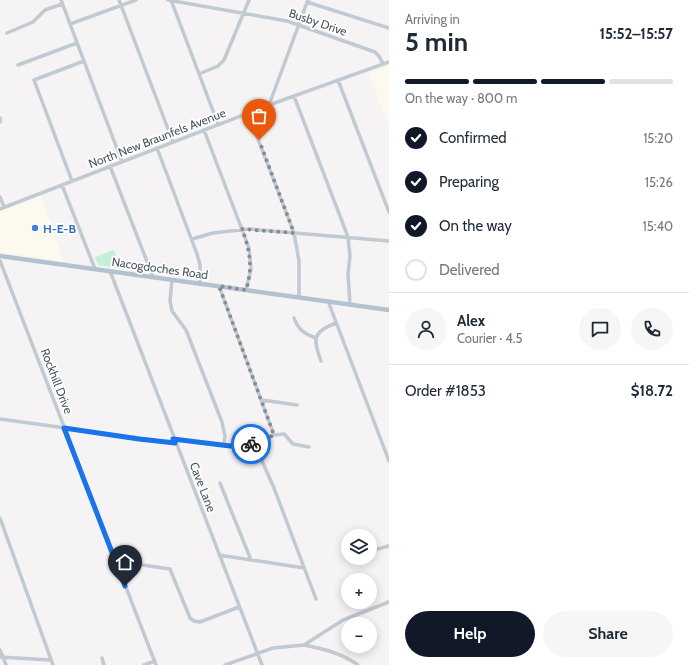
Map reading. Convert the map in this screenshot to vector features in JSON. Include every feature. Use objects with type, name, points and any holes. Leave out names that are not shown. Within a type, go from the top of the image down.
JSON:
[{"type":"main road","name":"Nacogdoches Road","points":[[0,256],[389,310]]},
{"type":"street","points":[[119,0],[173,142]]},
{"type":"street","points":[[70,24],[136,0]]},
{"type":"street","points":[[170,0],[218,124]]},
{"type":"street","name":"Busby Drive","points":[[170,0],[244,13],[299,25],[375,52],[383,64]]},
{"type":"street","points":[[199,74],[218,66],[224,60],[249,0]]},
{"type":"street","points":[[268,105],[308,1],[389,28]]},
{"type":"street","points":[[7,34],[33,22],[45,10],[61,2],[122,162]]},
{"type":"street","points":[[18,65],[77,43]]},
{"type":"street","points":[[72,181],[34,80],[84,61]]},
{"type":"street","name":"North New Braunfels Avenue","points":[[2,208],[268,105],[389,62]]},
{"type":"street","points":[[338,80],[389,212]]},
{"type":"street","points":[[294,96],[348,237],[350,256],[348,274],[350,304]]},
{"type":"street","points":[[248,113],[294,233],[299,261],[299,297]]},
{"type":"street","points":[[204,130],[249,248],[251,262],[250,276],[246,290]]},
{"type":"street","points":[[157,148],[192,239],[200,265],[200,284]]},
{"type":"street","points":[[110,166],[152,277]]},
{"type":"street","points":[[62,185],[95,269]]},
{"type":"street","points":[[0,197],[2,208]]},
{"type":"street","points":[[192,239],[214,233],[242,229],[389,241]]},
{"type":"street","name":"Rockhill Drive","points":[[0,261],[155,663]]},
{"type":"street","name":"Cave Lane","points":[[110,271],[173,439],[262,665]]},
{"type":"street","points":[[172,280],[171,306],[186,330],[222,422],[225,436],[224,445]]},
{"type":"street","points":[[219,286],[274,435]]},
{"type":"street","points":[[328,301],[389,461]]},
{"type":"street","points":[[294,318],[300,329],[308,335],[316,338]]},
{"type":"street","points":[[322,361],[316,346],[316,338],[320,330],[336,323]]},
{"type":"street","points":[[262,400],[297,405]]},
{"type":"street","points":[[0,420],[175,443]]},
{"type":"street","points":[[173,439],[240,446],[254,443],[274,435],[284,434],[293,444],[309,447]]},
{"type":"street","points":[[254,443],[316,599]]},
{"type":"street","points":[[220,483],[251,560]]},
{"type":"street","points":[[0,518],[53,665]]},
{"type":"street","points":[[377,549],[389,546]]},
{"type":"street","points":[[219,556],[304,568]]},
{"type":"street","points":[[115,561],[170,569],[174,575],[190,618],[194,621],[204,621],[239,607]]},
{"type":"street","points":[[304,645],[343,620],[389,602]]},
{"type":"street","points":[[225,665],[256,653],[278,647],[304,645],[327,649],[345,656],[358,665]]},
{"type":"street","points":[[0,650],[1,657],[6,665]]},
{"type":"street","points":[[1,657],[50,660]]},
{"type":"street","points":[[102,658],[104,665]]},
{"type":"street","points":[[144,665],[155,663]]},
{"type":"shaded area","points":[[389,66],[389,127],[369,74]]},
{"type":"shaded area","points":[[41,195],[63,261],[0,252],[0,211]]},
{"type":"green space","points":[[114,250],[121,269],[98,265],[95,257]]},
{"type":"way so far","points":[[251,444],[268,439],[274,435],[219,286],[246,290],[250,276],[251,262],[249,248],[242,229],[294,233],[259,140]]},
{"type":"place","name":"H-E-B","points":[[35,228]]},
{"type":"route","points":[[125,586],[64,428],[151,441],[175,443],[173,439],[181,439],[230,446],[251,444]]}]
